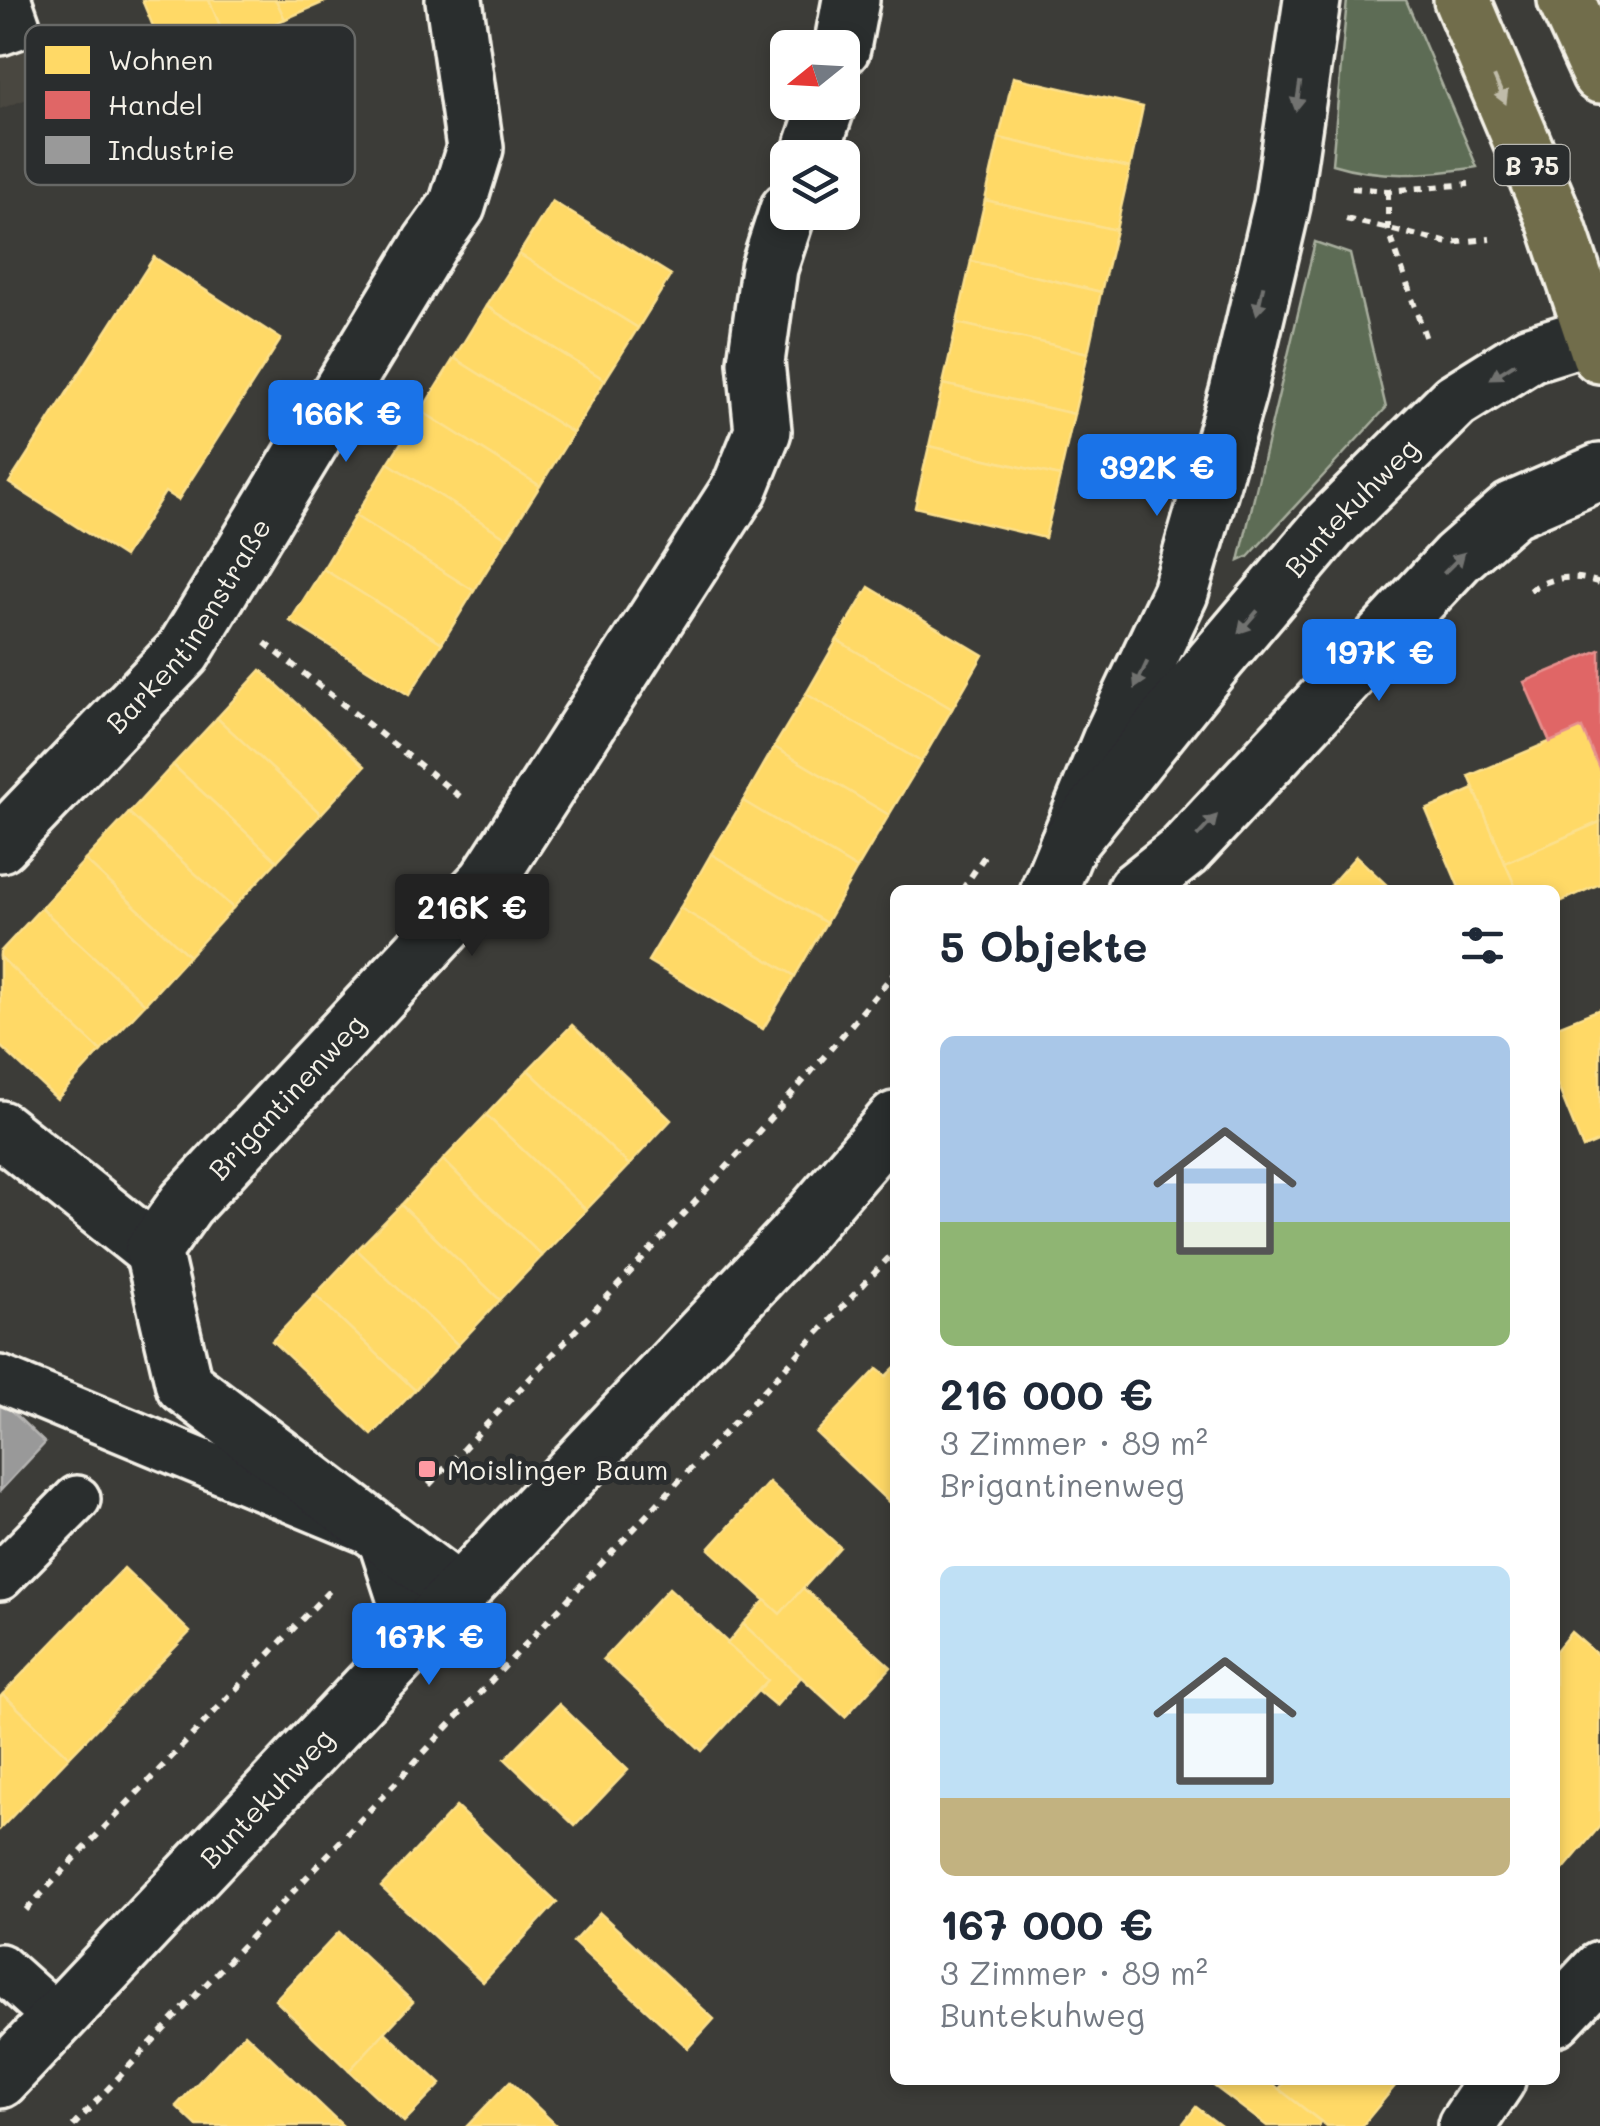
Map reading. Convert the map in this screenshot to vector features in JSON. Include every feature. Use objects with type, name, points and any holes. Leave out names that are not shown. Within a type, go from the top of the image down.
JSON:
[{"type":"main road","name":"Barkentinenstraße","points":[[0,844],[182,652],[430,244],[457,206],[475,148],[454,0]]},
{"type":"main road","points":[[846,30],[852,0]]},
{"type":"main road","points":[[1059,867],[1111,739],[1180,593],[1238,392],[1285,182],[1312,0]]},
{"type":"main road","name":"B 75","points":[[1462,0],[1554,220],[1598,340]]},
{"type":"main road","points":[[1566,0],[1600,75]]},
{"type":"main road","name":"Brigantinenweg","points":[[153,1250],[186,1204],[487,882],[740,488],[763,431],[756,362],[769,268],[781,230]]},
{"type":"main road","name":"Buntekuhweg","points":[[1059,867],[1214,662],[1330,525],[1455,401],[1530,354],[1598,340]]},
{"type":"main road","points":[[1140,885],[1184,851],[1457,558],[1512,510],[1600,472]]},
{"type":"main road","name":"Buntekuhweg","points":[[0,2080],[795,1236],[890,1126]]},
{"type":"main road","points":[[0,1129],[153,1250],[184,1384],[460,1594]]},
{"type":"main road","points":[[1560,2013],[1600,1970]]},
{"type":"main road","points":[[1466,2126],[1494,2085]]},
{"type":"lane","points":[[0,32],[18,26],[8,0]]},
{"type":"lane","points":[[0,1379],[380,1536],[414,1642]]},
{"type":"lane","points":[[0,1576],[76,1499]]},
{"type":"lane","points":[[0,1966],[58,2019]]},
{"type":"path","points":[[1285,182],[1388,191],[1486,182],[1531,164]]},
{"type":"path","points":[[1388,191],[1388,229]]},
{"type":"path","points":[[212,602],[514,839]]},
{"type":"path","points":[[14,1924],[612,1292],[890,978]]},
{"type":"path","points":[[73,2126],[890,1257]]},
{"type":"shaded area","points":[[0,0],[35,0],[44,25],[25,25],[25,100],[0,109]]},
{"type":"green space","points":[[1347,0],[1406,0],[1477,167],[1404,174],[1332,164]]},
{"type":"green space","points":[[1315,242],[1350,254],[1386,408],[1248,557],[1239,561]]},
{"type":"building: Wohnen","points":[[142,0],[209,0],[220,25],[153,25]]},
{"type":"building: Wohnen","points":[[209,0],[276,0],[285,19],[271,25],[220,25]]},
{"type":"building: Wohnen","points":[[276,0],[329,0],[285,19]]},
{"type":"building: Wohnen","points":[[1013,77],[1143,107],[1130,168],[999,138]]},
{"type":"building: Wohnen","points":[[999,138],[1130,168],[1116,230],[985,200]]},
{"type":"building: Wohnen","points":[[985,200],[1116,230],[1101,292],[971,261]]},
{"type":"building: Wohnen","points":[[552,201],[671,275],[638,328],[519,254]]},
{"type":"building: Wohnen","points":[[519,254],[638,328],[605,380],[486,306]]},
{"type":"building: Wohnen","points":[[154,257],[281,339],[178,500],[165,492],[124,557],[9,483]]},
{"type":"building: Wohnen","points":[[971,261],[1101,292],[1088,353],[957,323]]},
{"type":"building: Wohnen","points":[[486,306],[605,380],[573,433],[454,358]]},
{"type":"building: Wohnen","points":[[957,323],[1088,353],[1074,414],[943,384]]},
{"type":"building: Wohnen","points":[[454,358],[573,433],[540,486],[421,411]]},
{"type":"building: Wohnen","points":[[943,384],[1074,414],[1060,476],[929,446]]},
{"type":"building: Wohnen","points":[[421,411],[540,486],[507,538],[388,463]]},
{"type":"building: Wohnen","points":[[929,446],[1060,476],[1045,538],[915,507]]},
{"type":"building: Wohnen","points":[[388,463],[507,538],[474,591],[355,516]]},
{"type":"building: Wohnen","points":[[355,516],[474,591],[442,643],[323,569]]},
{"type":"building: Wohnen","points":[[323,569],[442,643],[409,695],[290,621]]},
{"type":"building: Wohnen","points":[[869,587],[983,655],[952,709],[837,640]]},
{"type":"building: Wohnen","points":[[837,640],[952,709],[921,762],[806,694]]},
{"type":"building: Wohnen","points":[[261,670],[365,766],[321,814],[217,718]]},
{"type":"building: Wohnen","points":[[806,694],[921,762],[889,815],[774,747]]},
{"type":"building: Wohnen","points":[[217,718],[321,814],[277,861],[173,765]]},
{"type":"building: Wohnen","points":[[1582,728],[1600,770],[1600,822],[1505,863],[1469,776]]},
{"type":"building: Wohnen","points":[[774,747],[889,815],[857,869],[743,801]]},
{"type":"building: Wohnen","points":[[173,765],[277,861],[233,908],[129,813]]},
{"type":"building: Wohnen","points":[[1474,789],[1515,885],[1458,885],[1426,810]]},
{"type":"building: Wohnen","points":[[743,801],[857,869],[826,923],[711,854]]},
{"type":"building: Wohnen","points":[[129,813],[233,908],[189,956],[85,860]]},
{"type":"building: Wohnen","points":[[1600,822],[1600,884],[1560,902],[1560,885],[1515,885],[1505,863]]},
{"type":"building: Wohnen","points":[[711,854],[826,923],[795,976],[680,908]]},
{"type":"building: Wohnen","points":[[1356,856],[1387,885],[1330,885]]},
{"type":"building: Wohnen","points":[[85,860],[189,956],[145,1004],[41,908]]},
{"type":"building: Wohnen","points":[[41,908],[145,1004],[101,1051],[0,957],[0,952]]},
{"type":"building: Wohnen","points":[[680,908],[795,976],[763,1029],[648,961]]},
{"type":"building: Wohnen","points":[[0,957],[101,1051],[57,1099],[0,1046]]},
{"type":"building: Wohnen","points":[[1600,1009],[1600,1141],[1583,1148],[1560,1091],[1560,1025]]},
{"type":"building: Wohnen","points":[[572,1025],[671,1120],[629,1165],[528,1070]]},
{"type":"building: Wohnen","points":[[528,1070],[629,1165],[586,1210],[486,1115]]},
{"type":"building: Wohnen","points":[[486,1115],[586,1210],[542,1256],[443,1160]]},
{"type":"building: Wohnen","points":[[443,1160],[542,1256],[500,1300],[401,1205]]},
{"type":"building: Wohnen","points":[[401,1205],[500,1300],[458,1345],[357,1250]]},
{"type":"building: Wohnen","points":[[357,1250],[458,1345],[415,1390],[315,1295]]},
{"type":"building: Wohnen","points":[[315,1295],[415,1390],[372,1435],[272,1341]]},
{"type":"building: Wohnen","points":[[877,1369],[886,1376],[890,1372],[890,1503],[816,1433]]},
{"type":"building: Wohnen","points":[[769,1482],[840,1547],[780,1614],[709,1549]]},
{"type":"building: Wohnen","points":[[124,1568],[190,1632],[69,1757],[3,1694]]},
{"type":"building: Wohnen","points":[[669,1588],[768,1680],[702,1751],[603,1659]]},
{"type":"building: Wohnen","points":[[803,1588],[890,1668],[845,1717],[743,1624],[765,1600],[780,1614]]},
{"type":"building: Wohnen","points":[[743,1624],[801,1677],[776,1706],[758,1691],[768,1680],[727,1644]]},
{"type":"building: Wohnen","points":[[1571,1632],[1600,1657],[1600,1826],[1562,1871],[1560,1869],[1560,1646]]},
{"type":"building: Wohnen","points":[[3,1694],[69,1757],[0,1829],[0,1697]]},
{"type":"building: Wohnen","points":[[559,1704],[628,1770],[575,1826],[505,1759]]},
{"type":"building: Wohnen","points":[[456,1807],[557,1902],[483,1982],[381,1887]]},
{"type":"building: Wohnen","points":[[600,1913],[714,2019],[688,2048],[573,1942]]},
{"type":"building: Wohnen","points":[[339,1932],[413,2002],[349,2071],[275,2000]]},
{"type":"building: Wohnen","points":[[385,2032],[441,2084],[404,2122],[349,2071]]},
{"type":"building: Wohnen","points":[[245,2033],[343,2126],[197,2126],[176,2106]]},
{"type":"building: Wohnen","points":[[510,2081],[557,2126],[467,2126]]},
{"type":"building: Wohnen","points":[[1213,2085],[1274,2085],[1321,2122],[1318,2126],[1267,2126]]},
{"type":"building: Wohnen","points":[[1282,2085],[1396,2085],[1362,2126],[1327,2126],[1279,2089]]},
{"type":"building: Wohnen","points":[[1196,2107],[1221,2126],[1181,2126]]},
{"type":"building: Handel","points":[[1600,650],[1600,770],[1582,728],[1550,742],[1524,682]]},
{"type":"building: Industrie","points":[[0,1400],[45,1443],[0,1491]]},
{"type":"place","name":"Moislinger Baum","points":[[427,1469]]}]
